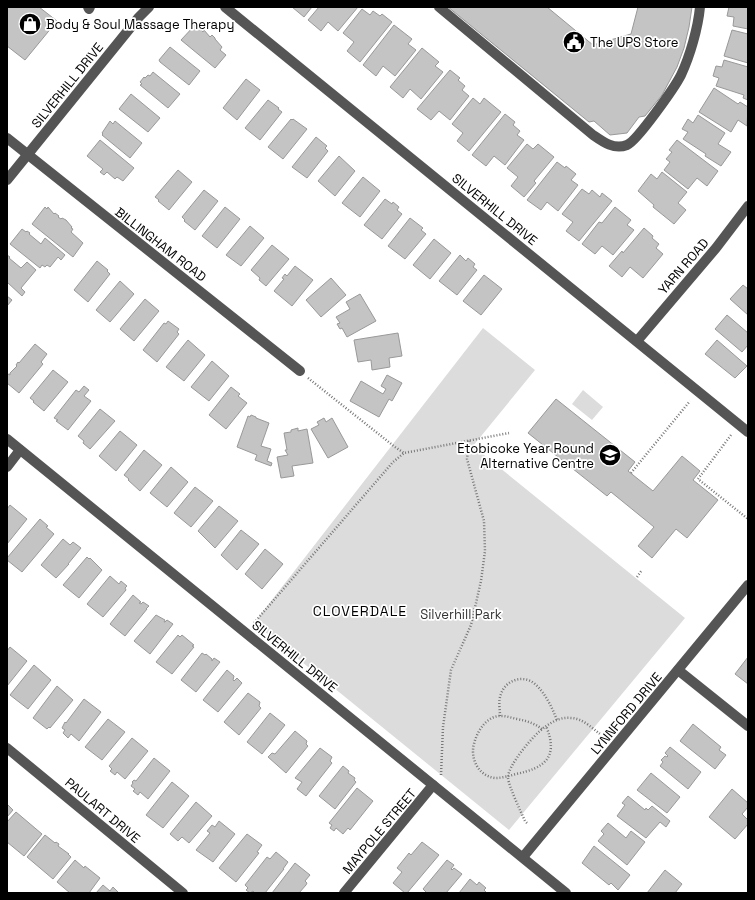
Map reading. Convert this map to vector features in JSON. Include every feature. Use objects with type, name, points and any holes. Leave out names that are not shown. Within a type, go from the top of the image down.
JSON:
[{"type":"street","name":"SILVERHILL DRIVE","points":[[7,180],[139,17],[149,7]]},
{"type":"street","name":"SILVERHILL DRIVE","points":[[225,7],[748,432]]},
{"type":"street","points":[[439,7],[593,135],[609,146],[620,147],[632,142],[646,126],[681,76],[695,36],[700,7]]},
{"type":"street","name":"BILLINGHAM ROAD","points":[[7,138],[300,371]]},
{"type":"street","name":"YARN ROAD","points":[[637,341],[654,319],[716,248],[748,206]]},
{"type":"street","name":"SILVERHILL DRIVE","points":[[7,439],[566,893]]},
{"type":"street","points":[[7,467],[20,450]]},
{"type":"street","name":"LYNNFORD DRIVE","points":[[523,857],[748,585]]},
{"type":"street","points":[[678,670],[748,726]]},
{"type":"street","name":"PAULART DRIVE","points":[[7,748],[183,893]]},
{"type":"street","name":"MAYPOLE STREET","points":[[344,893],[436,788]]},
{"type":"path","points":[[300,371],[394,447],[404,452]]},
{"type":"path","points":[[631,473],[698,392]]},
{"type":"path","points":[[738,425],[698,479],[748,518]]},
{"type":"path","points":[[245,632],[261,617],[393,462],[404,452],[509,433]]},
{"type":"path","points":[[436,788],[442,760],[443,727],[452,670],[471,625],[481,581],[485,551],[484,521],[467,459],[469,440]]},
{"type":"path","points":[[637,577],[642,570]]},
{"type":"path","points":[[500,716],[499,702],[504,688],[510,682],[524,678],[533,682],[540,689],[550,704],[557,720]]},
{"type":"path","points":[[542,729],[534,723],[500,716],[495,717],[478,731],[472,751],[475,764],[483,773],[495,778],[535,770],[545,762],[550,752],[551,739],[546,726]]},
{"type":"path","points":[[527,823],[509,783],[508,776],[510,768],[528,745],[542,729],[557,720],[573,718],[581,721],[600,734]]},
{"type":"green space","name":"Silverhill Park","points":[[483,328],[535,370],[473,446],[685,618],[509,830],[254,623]]},
{"type":"green space","points":[[583,390],[603,407],[592,420],[572,404]]},
{"type":"building","points":[[7,7],[39,7],[57,21],[25,60],[7,46]]},
{"type":"building","points":[[292,7],[312,7],[304,17]]},
{"type":"building","points":[[319,7],[358,7],[338,31],[328,22],[321,31],[308,20]]},
{"type":"building","points":[[448,7],[547,7],[593,45],[631,34],[638,7],[692,7],[684,48],[677,67],[662,95],[645,116],[639,117],[627,133],[610,135],[594,121],[589,122]]},
{"type":"building","points":[[729,7],[748,7],[748,29],[733,26],[734,17],[727,16]]},
{"type":"building","points":[[362,9],[370,15],[373,11],[380,16],[382,14],[392,22],[360,62],[347,51],[354,42],[343,33]]},
{"type":"building","points":[[195,25],[197,25],[203,32],[204,30],[210,37],[212,35],[222,47],[220,50],[226,55],[215,68],[181,40]]},
{"type":"building","points":[[394,25],[412,39],[408,44],[416,50],[395,76],[383,66],[376,76],[363,65]]},
{"type":"building","points":[[732,30],[748,34],[748,63],[724,56]]},
{"type":"building","points":[[170,47],[200,71],[189,85],[159,60]]},
{"type":"building","points":[[422,48],[439,62],[435,66],[443,72],[421,99],[410,89],[403,98],[390,87]]},
{"type":"building","points":[[724,60],[748,67],[748,100],[743,98],[744,95],[716,86],[719,78],[713,76],[716,66],[722,67]]},
{"type":"building","points":[[450,70],[460,78],[458,80],[465,86],[462,90],[469,96],[450,120],[439,111],[431,120],[417,109]]},
{"type":"building","points":[[153,72],[180,94],[168,108],[140,85],[142,84],[140,82],[144,77],[145,78],[148,75],[150,76]]},
{"type":"building","points":[[246,79],[260,90],[237,120],[223,108]]},
{"type":"building","points":[[714,88],[738,104],[740,102],[748,107],[747,126],[738,120],[731,132],[699,112]]},
{"type":"building","points":[[131,94],[160,118],[148,132],[119,109]]},
{"type":"building","points":[[473,98],[480,104],[484,98],[501,112],[469,151],[457,141],[463,133],[452,124]]},
{"type":"building","points":[[268,100],[282,112],[260,140],[245,128]]},
{"type":"building","points":[[505,114],[515,122],[513,125],[520,131],[517,135],[524,140],[505,165],[494,156],[486,166],[472,155]]},
{"type":"building","points":[[698,115],[725,133],[718,144],[731,152],[721,166],[683,139],[688,132],[682,129],[688,119],[693,123]]},
{"type":"building","points":[[291,119],[307,129],[283,159],[268,147]]},
{"type":"building","points":[[110,121],[113,124],[115,121],[142,143],[130,158],[102,135]]},
{"type":"building","points":[[316,137],[327,146],[325,148],[328,151],[307,178],[292,167]]},
{"type":"building","points":[[100,140],[134,168],[123,181],[117,177],[115,179],[107,172],[104,175],[100,172],[103,169],[87,156]]},
{"type":"building","points":[[677,140],[718,171],[707,186],[697,178],[688,189],[664,170],[670,162],[666,159],[672,152],[669,150]]},
{"type":"building","points":[[527,144],[533,149],[538,144],[554,157],[534,181],[536,183],[524,197],[511,186],[518,177],[507,168]]},
{"type":"building","points":[[339,156],[355,171],[335,196],[318,181]]},
{"type":"building","points":[[557,162],[565,168],[566,166],[576,174],[571,180],[578,185],[558,211],[547,202],[541,210],[527,200]]},
{"type":"building","points":[[178,170],[192,182],[169,210],[155,197]]},
{"type":"building","points":[[662,172],[687,192],[678,203],[686,210],[674,224],[653,207],[654,205],[638,191],[651,174],[657,179]]},
{"type":"building","points":[[363,177],[380,191],[360,217],[342,203]]},
{"type":"building","points":[[582,189],[589,194],[592,190],[600,197],[602,193],[612,201],[579,241],[566,231],[573,222],[562,214]]},
{"type":"building","points":[[204,190],[218,201],[195,230],[184,221],[185,220],[182,217]]},
{"type":"building","points":[[385,199],[392,204],[393,202],[399,207],[397,210],[402,214],[382,239],[364,225]]},
{"type":"building","points":[[45,207],[47,209],[48,207],[61,219],[66,220],[73,229],[71,232],[83,243],[73,257],[32,224]]},
{"type":"building","points":[[225,207],[240,219],[217,248],[202,236]]},
{"type":"building","points":[[615,207],[631,220],[627,225],[634,230],[613,255],[602,246],[595,254],[582,244],[599,222],[602,223]]},
{"type":"building","points":[[410,218],[423,228],[421,230],[426,234],[405,259],[388,246]]},
{"type":"building","points":[[250,226],[264,238],[241,266],[226,255]]},
{"type":"building","points":[[644,228],[659,244],[656,248],[663,254],[643,278],[630,267],[622,277],[609,266],[622,251],[623,253]]},
{"type":"building","points":[[22,229],[30,233],[29,234],[41,244],[45,238],[65,255],[61,260],[58,257],[50,267],[47,265],[45,267],[42,265],[40,268],[10,244]]},
{"type":"building","points":[[434,239],[451,253],[430,279],[413,265]]},
{"type":"building","points":[[272,245],[289,259],[266,286],[251,270]]},
{"type":"building","points":[[7,255],[21,268],[27,262],[36,270],[21,288],[25,292],[22,296],[7,282]]},
{"type":"building","points":[[460,255],[466,261],[468,258],[475,264],[473,267],[477,270],[457,295],[439,281]]},
{"type":"building","points":[[97,261],[108,270],[107,271],[110,274],[88,302],[74,290]]},
{"type":"building","points":[[295,266],[313,280],[292,306],[274,291],[284,279],[282,278],[285,274],[287,276]]},
{"type":"building","points":[[484,275],[502,289],[481,315],[463,301]]},
{"type":"building","points":[[331,278],[346,295],[321,317],[306,300]]},
{"type":"building","points":[[120,281],[134,294],[110,322],[96,310]]},
{"type":"building","points":[[743,285],[748,289],[748,315],[730,299]]},
{"type":"building","points":[[360,294],[376,321],[347,337],[342,328],[340,329],[337,324],[340,323],[336,317],[350,309],[346,302]]},
{"type":"building","points":[[7,296],[12,300],[7,306]]},
{"type":"building","points":[[145,299],[159,311],[134,341],[120,329]]},
{"type":"building","points":[[727,315],[748,333],[748,345],[742,352],[715,329]]},
{"type":"building","points":[[168,321],[179,329],[177,332],[179,334],[157,362],[143,350],[164,323],[166,324]]},
{"type":"building","points":[[398,333],[402,356],[389,358],[390,367],[372,370],[371,360],[358,362],[354,340]]},
{"type":"building","points":[[188,340],[205,355],[184,381],[166,367]]},
{"type":"building","points":[[717,340],[747,366],[735,378],[705,354]]},
{"type":"building","points":[[35,344],[47,354],[41,362],[43,364],[19,393],[7,383],[7,375],[10,375],[10,373],[17,366],[16,365],[18,362],[19,363]]},
{"type":"building","points":[[212,361],[229,376],[209,401],[191,387]]},
{"type":"building","points":[[53,370],[68,382],[44,411],[30,398]]},
{"type":"building","points":[[387,375],[402,383],[392,401],[389,399],[379,417],[350,401],[361,381],[383,394],[386,389],[381,386]]},
{"type":"building","points":[[84,386],[89,390],[84,396],[91,401],[68,430],[54,418],[76,390],[79,392]]},
{"type":"building","points":[[231,387],[240,394],[238,396],[247,403],[226,429],[209,415]]},
{"type":"building","points":[[556,399],[635,462],[628,471],[653,491],[682,456],[700,471],[693,480],[718,500],[687,538],[676,529],[652,558],[638,546],[654,527],[611,492],[607,496],[528,433]]},
{"type":"building","points":[[100,409],[115,421],[90,449],[78,436]]},
{"type":"building","points":[[251,415],[269,423],[261,446],[271,449],[267,461],[272,463],[271,466],[255,460],[257,455],[237,447],[248,416],[250,417]]},
{"type":"building","points":[[324,418],[326,422],[332,418],[348,447],[328,458],[311,429],[319,425],[317,422]]},
{"type":"building","points":[[298,428],[298,431],[307,429],[313,463],[292,466],[294,476],[281,478],[277,457],[288,455],[285,450],[287,450],[284,433],[291,432],[291,430]]},
{"type":"building","points":[[120,431],[137,445],[116,471],[99,456]]},
{"type":"building","points":[[144,450],[162,465],[140,491],[124,475]]},
{"type":"building","points":[[171,467],[188,482],[167,507],[150,493]]},
{"type":"building","points":[[195,487],[213,501],[191,527],[174,513]]},
{"type":"building","points":[[10,505],[27,519],[7,544],[7,509]]},
{"type":"building","points":[[219,506],[238,521],[215,548],[198,531]]},
{"type":"building","points":[[40,519],[54,534],[22,572],[7,560],[7,558]]},
{"type":"building","points":[[241,530],[259,544],[237,570],[221,555]]},
{"type":"building","points":[[63,539],[70,545],[73,542],[81,548],[56,578],[41,565]]},
{"type":"building","points":[[265,549],[283,564],[262,589],[245,574]]},
{"type":"building","points":[[87,557],[89,559],[90,558],[102,570],[79,598],[63,585]]},
{"type":"building","points":[[110,576],[119,584],[121,581],[127,586],[125,588],[126,590],[103,617],[87,604]]},
{"type":"building","points":[[133,595],[141,602],[139,603],[141,604],[143,602],[149,606],[125,636],[110,624]]},
{"type":"building","points":[[156,615],[165,620],[164,622],[167,620],[173,624],[150,654],[134,641]]},
{"type":"building","points":[[178,635],[180,637],[182,635],[194,645],[192,646],[194,647],[172,674],[156,662]]},
{"type":"building","points":[[10,647],[27,661],[7,686],[7,651]]},
{"type":"building","points":[[202,653],[205,655],[206,654],[212,659],[212,661],[214,658],[220,662],[196,692],[181,680]]},
{"type":"building","points":[[748,657],[748,684],[735,674]]},
{"type":"building","points":[[34,665],[51,680],[28,709],[10,695]]},
{"type":"building","points":[[227,670],[234,676],[234,681],[237,678],[242,683],[218,712],[203,700]]},
{"type":"building","points":[[57,686],[73,700],[50,728],[49,727],[47,729],[33,718]]},
{"type":"building","points":[[248,693],[260,702],[259,706],[261,708],[239,735],[224,722]]},
{"type":"building","points":[[84,699],[101,712],[79,741],[71,734],[68,738],[63,733],[65,730],[62,728],[65,722],[66,723]]},
{"type":"building","points":[[270,713],[285,725],[262,754],[247,742]]},
{"type":"building","points":[[108,719],[125,732],[102,760],[85,747]]},
{"type":"building","points":[[693,724],[721,747],[719,750],[726,755],[715,769],[680,741]]},
{"type":"building","points":[[295,731],[307,741],[306,744],[308,746],[286,773],[268,757],[272,753],[275,754]]},
{"type":"building","points":[[132,738],[148,751],[125,779],[117,772],[115,775],[110,771],[112,769],[109,766]]},
{"type":"building","points":[[670,747],[701,772],[688,789],[660,766],[663,762],[661,760],[665,756],[668,756],[665,753]]},
{"type":"building","points":[[320,748],[332,757],[330,761],[332,763],[306,796],[297,789],[302,782],[295,778]]},
{"type":"building","points":[[154,758],[170,771],[148,799],[140,792],[138,795],[133,791],[135,789],[131,786],[133,783],[132,782],[134,780],[136,781]]},
{"type":"building","points":[[343,766],[349,771],[348,773],[355,778],[354,780],[356,782],[335,809],[319,796]]},
{"type":"building","points":[[651,773],[680,797],[667,813],[637,790]]},
{"type":"building","points":[[172,782],[189,796],[163,828],[146,815]]},
{"type":"building","points":[[357,788],[373,801],[350,830],[348,828],[343,834],[336,828],[334,831],[330,828],[332,825],[329,823]]},
{"type":"building","points":[[732,789],[748,803],[748,807],[742,814],[748,820],[748,824],[735,839],[709,817]]},
{"type":"building","points":[[628,796],[645,810],[646,808],[648,810],[652,806],[670,821],[666,827],[660,822],[646,838],[617,816],[625,805],[622,803]]},
{"type":"building","points":[[196,802],[212,816],[189,843],[182,837],[178,841],[170,834]]},
{"type":"building","points":[[7,804],[13,810],[7,817]]},
{"type":"building","points":[[16,812],[42,834],[24,856],[7,842],[7,822]]},
{"type":"building","points":[[219,821],[235,834],[213,862],[196,850],[210,833],[207,831],[212,825],[215,827]]},
{"type":"building","points":[[608,823],[626,838],[631,831],[645,842],[627,865],[598,841],[604,834],[601,831]]},
{"type":"building","points":[[247,834],[262,845],[257,852],[259,853],[236,882],[219,868]]},
{"type":"building","points":[[45,835],[55,843],[56,842],[59,844],[58,846],[71,857],[53,879],[27,857]]},
{"type":"building","points":[[422,842],[439,855],[407,893],[405,893],[393,883],[402,872],[397,868],[409,853],[411,855]]},
{"type":"building","points":[[594,846],[630,875],[618,890],[611,883],[609,885],[582,863]]},
{"type":"building","points":[[276,852],[288,862],[284,869],[265,893],[255,893],[253,891],[250,893],[246,890],[248,888],[245,885],[267,857],[270,859]]},
{"type":"building","points":[[75,860],[84,868],[85,866],[100,878],[89,893],[70,893],[57,882]]},
{"type":"building","points":[[447,860],[454,865],[451,869],[452,870],[454,868],[462,874],[446,893],[427,893],[423,889]]},
{"type":"building","points":[[295,863],[310,875],[305,881],[307,883],[306,885],[299,893],[272,893]]},
{"type":"building","points":[[665,870],[682,884],[675,893],[647,893]]},
{"type":"building","points":[[470,879],[477,885],[479,882],[486,888],[484,890],[486,892],[459,893]]},
{"type":"building","points":[[103,885],[110,891],[113,887],[119,893],[96,893]]},
{"type":"place","name":"Body & Soul Massage Therapy","points":[[30,24]]},
{"type":"place","name":"The UPS Store","points":[[574,42]]},
{"type":"place","name":"Etobicoke Year Round Alternative Centre","points":[[610,455]]},
{"type":"district","name":"CLOVERDALE","points":[[360,611]]}]
